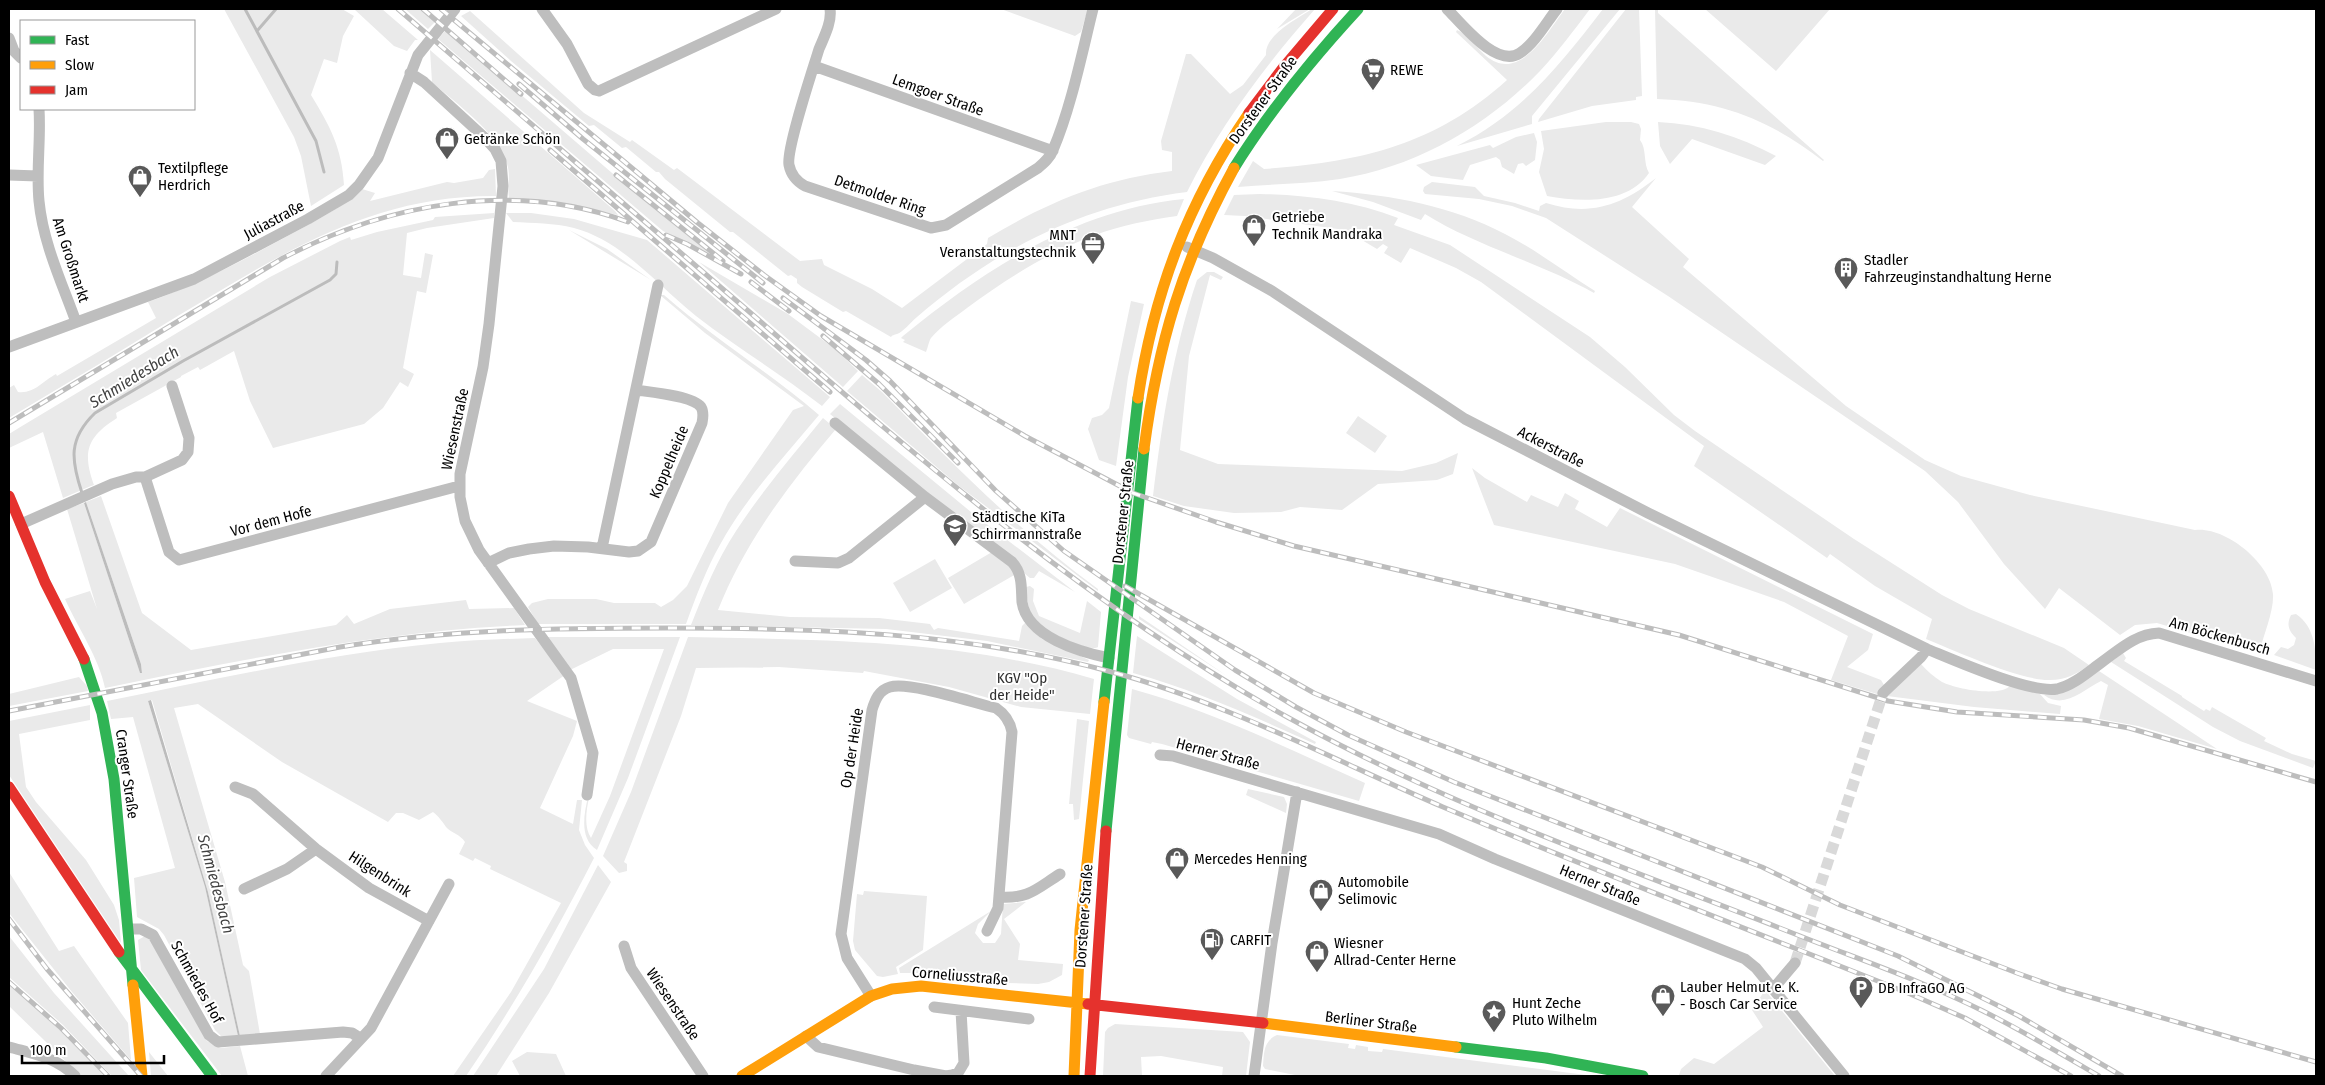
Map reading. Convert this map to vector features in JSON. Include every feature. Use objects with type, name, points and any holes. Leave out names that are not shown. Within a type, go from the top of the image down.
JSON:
[{"type":"main road","name":"Dorstener Straße","points":[[1074,1076],[1074,1002],[1137,401],[1147,341],[1168,269],[1204,186],[1250,110],[1290,57],[1333,9]]},
{"type":"main road","name":"Dorstener Straße","points":[[1090,1076],[1093,1005],[1107,810],[1146,443],[1165,332],[1183,275],[1242,153],[1276,103],[1310,61],[1358,9]]},
{"type":"main road","name":"Cranger Straße","points":[[9,496],[45,582],[87,666],[102,713],[114,780],[142,1076]]},
{"type":"main road","points":[[9,787],[122,956],[212,1076]]},
{"type":"main road","points":[[9,801],[123,972],[199,1076]]},
{"type":"main road","name":"Corneliusstraße","points":[[742,1076],[871,996],[897,988],[921,986],[1093,1005]]},
{"type":"main road","name":"Berliner Straße","points":[[1093,1005],[1261,1023],[1546,1058],[1643,1076]]},
{"type":"street","name":"Juliastraße","points":[[9,347],[194,279],[308,219],[349,195],[359,185],[378,158],[410,73],[423,46],[455,9]]},
{"type":"street","points":[[542,9],[566,44],[588,84],[595,90],[600,91],[776,9]]},
{"type":"street","name":"Detmolder Ring","points":[[830,9],[829,20],[789,156],[791,173],[796,180],[805,186],[921,226],[938,227],[946,225],[1038,168],[1053,151],[1093,9]]},
{"type":"street","points":[[1447,9],[1495,54],[1510,57],[1525,49],[1557,9]]},
{"type":"street","points":[[9,38],[14,51],[20,57]]},
{"type":"street","name":"Lemgoer Straße","points":[[814,66],[1053,151]]},
{"type":"street","name":"Wiesenstraße","points":[[410,73],[424,82],[485,138],[494,149],[502,170],[499,239],[483,367],[459,486],[466,521],[472,538],[488,563],[572,678],[593,753],[593,765],[587,794]]},
{"type":"street","name":"Am Großmarkt","points":[[41,111],[38,176],[42,220],[49,249],[76,322]]},
{"type":"street","points":[[9,175],[38,176]]},
{"type":"street","name":"Ackerstraße","points":[[1178,243],[1272,291],[1465,419],[1648,513],[1927,649]]},
{"type":"street","points":[[602,548],[658,285]]},
{"type":"street","points":[[21,524],[92,493],[136,476],[145,477],[182,460],[188,452],[189,438],[172,386]]},
{"type":"street","name":"Koppelheide","points":[[488,563],[509,553],[529,549],[554,546],[602,548],[634,552],[650,542],[702,423],[702,411],[696,403],[636,390]]},
{"type":"street","points":[[835,423],[925,497],[1015,566],[1020,574],[1025,611],[1038,630],[1084,653],[1109,658]]},
{"type":"street","name":"Vor dem Hofe","points":[[145,477],[170,552],[179,560],[459,486]]},
{"type":"street","points":[[795,561],[838,563],[849,558],[925,497]]},
{"type":"street","name":"Am Böckenbusch","points":[[1927,649],[2031,688],[2049,690],[2066,686],[2077,680],[2134,639],[2150,633],[2159,633],[2316,681]]},
{"type":"street","points":[[1883,693],[1927,649]]},
{"type":"street","name":"Op der Heide","points":[[871,996],[848,958],[841,934],[872,710],[875,700],[882,691],[891,686],[931,691],[996,708],[1010,724],[1012,732],[998,908],[987,931]]},
{"type":"street","name":"Herner Straße","points":[[1160,755],[1173,756],[1439,834],[1495,859],[1746,959],[1756,968],[1844,1076]]},
{"type":"street","name":"Hilgenbrink","points":[[235,787],[253,794],[316,849],[369,888],[429,922]]},
{"type":"street","points":[[1254,1076],[1297,792]]},
{"type":"street","points":[[244,889],[287,869],[316,849]]},
{"type":"street","points":[[999,897],[1018,898],[1025,896],[1060,874]]},
{"type":"street","points":[[326,1076],[371,1028],[449,884]]},
{"type":"street","name":"Schmiedes Hof","points":[[129,929],[141,928],[153,935],[212,1039],[218,1042],[343,1032],[352,1033],[360,1038]]},
{"type":"street","name":"Wiesenstraße","points":[[624,946],[631,968],[703,1076]]},
{"type":"street","points":[[1773,989],[1795,964]]},
{"type":"street","points":[[934,1007],[1029,1019]]},
{"type":"street","points":[[806,1036],[818,1047],[946,1076],[958,1072],[964,1063],[961,1011]]},
{"type":"street","points":[[9,1047],[50,1058],[62,1064],[75,1076]]},
{"type":"green space","points":[[224,9],[342,9],[354,16],[343,36],[337,63],[324,59],[311,95],[324,117],[338,148],[344,185],[311,206],[301,156],[294,137]]},
{"type":"green space","points":[[354,9],[382,9],[418,40],[415,40],[407,51],[394,46]]},
{"type":"green space","points":[[405,9],[421,9],[436,21],[428,29]]},
{"type":"green space","points":[[1001,9],[1088,9],[1081,32],[1075,36]]},
{"type":"green space","points":[[1296,9],[1310,9],[1277,29]]},
{"type":"green space","points":[[1312,9],[1315,9],[1261,74],[1229,119],[1187,192],[1149,198],[1112,207],[1077,219],[1043,234],[1010,251],[978,271],[947,293],[902,331],[891,337],[846,311],[843,312],[802,287],[797,283],[797,279],[791,275],[788,276],[733,232],[730,232],[659,172],[656,172],[626,147],[622,148],[594,125],[589,126],[511,61],[461,16],[470,11],[584,113],[630,142],[632,140],[674,170],[677,168],[800,261],[822,259],[824,265],[872,289],[902,308],[987,244],[988,238],[1032,213],[1099,186],[1172,171],[1172,152],[1162,150],[1161,141],[1186,54],[1191,54],[1230,94],[1243,85],[1266,55],[1270,41],[1276,34]]},
{"type":"green space","points":[[1565,9],[1590,9],[1566,41],[1540,71],[1519,91],[1497,109],[1449,141],[1396,165],[1368,173],[1327,181],[1238,187],[1253,161],[1264,169],[1299,166],[1363,155],[1394,147],[1452,121],[1507,80],[1456,32],[1457,30],[1469,38],[1486,56],[1498,63],[1510,64],[1532,51]]},
{"type":"green space","points":[[1603,9],[1620,9],[1532,116],[1532,124],[1457,146],[1501,119],[1520,103],[1555,68]]},
{"type":"green space","points":[[1626,9],[1639,9],[1642,96],[1636,97],[1636,100],[1592,106],[1538,122],[1539,119]]},
{"type":"green space","points":[[1655,9],[1658,9],[1658,13],[1824,160],[1785,135],[1746,116],[1704,104],[1657,99]]},
{"type":"green space","points":[[1705,9],[1830,9],[1776,71]]},
{"type":"green space","points":[[446,30],[626,185],[712,255],[663,231],[438,39]]},
{"type":"green space","points":[[430,50],[618,215],[556,202],[509,198],[508,168],[502,152],[486,130],[475,119],[432,82]]},
{"type":"green space","points":[[1606,122],[1631,122],[1639,124],[1641,129],[1640,140],[1644,148],[1649,173],[1640,183],[1616,196],[1588,200],[1547,196],[1539,172],[1544,149],[1541,131]]},
{"type":"green space","points":[[1658,122],[1689,125],[1719,132],[1776,156],[1765,165],[1692,139],[1670,164],[1660,146]]},
{"type":"green space","points":[[1534,133],[1537,142],[1535,160],[1526,166],[1523,163],[1518,164],[1514,174],[1502,167],[1500,160],[1496,157],[1470,165],[1463,180],[1431,176],[1416,165],[1490,145],[1493,148],[1516,137]]},
{"type":"green space","points":[[495,169],[496,196],[451,198],[409,205],[369,217],[331,232],[256,270],[9,418],[9,388],[14,385],[18,392],[29,391],[56,374],[57,376],[156,318],[148,302],[201,281],[251,256],[324,216],[362,189],[375,193],[370,201],[447,182],[454,183],[483,178],[489,170]]},
{"type":"green space","points":[[1656,178],[1632,207],[1689,259],[1683,267],[1846,406],[1925,460],[1961,476],[2030,495],[2195,530],[2207,530],[2232,540],[2244,549],[2264,570],[2273,594],[2270,615],[2260,650],[2254,652],[2157,623],[2135,625],[2120,635],[2059,588],[2045,609],[2004,564],[1958,502],[1925,471],[1668,296],[1546,218],[1512,206],[1479,199],[1425,194],[1423,191],[1424,187],[1432,182],[1475,187],[1484,196],[1539,211],[1540,206],[1546,203],[1577,209],[1605,206],[1618,201],[1631,195]]},
{"type":"green space","points":[[1332,191],[1399,199],[1464,216],[1517,240],[1595,291],[1594,293],[1552,272],[1466,236],[1425,214],[1421,220],[1373,202]]},
{"type":"green space","points":[[1260,194],[1330,200],[1365,207],[1398,218],[1394,225],[1450,245],[1590,337],[1625,367],[1674,415],[1854,539],[1942,595],[1969,609],[2064,648],[2089,665],[2066,678],[2055,680],[2038,679],[2006,671],[1926,639],[1932,619],[1875,586],[1830,554],[1827,558],[1694,466],[1704,446],[1481,282],[1456,268],[1410,248],[1401,263],[1384,253],[1388,247],[1383,244],[1377,249],[1345,230],[1245,216],[1224,215],[1234,195]]},
{"type":"green space","points":[[1184,199],[1177,216],[1136,223],[1105,231],[1028,267],[982,297],[943,326],[931,338],[926,352],[903,342],[905,340],[901,338],[966,288],[1033,246],[1106,216],[1144,205]]},
{"type":"green space","points":[[494,213],[494,218],[427,228],[407,233],[403,275],[421,278],[425,253],[433,255],[426,293],[417,291],[403,368],[414,374],[408,387],[400,382],[383,408],[364,424],[273,448],[250,401],[234,351],[200,370],[198,367],[116,413],[117,418],[99,432],[90,446],[88,463],[94,485],[63,498],[43,432],[9,448],[9,434],[270,277],[340,241],[350,237],[351,240],[377,232],[433,220],[435,217]]},
{"type":"green space","points":[[506,213],[531,213],[574,219],[647,240],[830,397],[822,406],[696,316],[639,265],[608,243],[592,234],[566,226],[513,222]]},
{"type":"green space","points":[[569,230],[607,249],[651,280]]},
{"type":"green space","points":[[699,262],[788,314],[835,349],[858,371],[843,387]]},
{"type":"green space","points":[[1207,272],[1214,272],[1223,277],[1221,280],[1210,275],[1189,356],[1180,450],[1218,464],[1402,471],[1436,463],[1458,453],[1453,474],[1437,480],[1378,484],[1342,510],[1300,507],[1281,512],[1234,513],[1184,506],[1153,496],[1160,441],[1181,333],[1197,280]]},
{"type":"green space","points":[[660,295],[664,295],[819,415],[767,477],[731,526],[711,563],[686,624],[538,624],[528,607],[532,603],[548,599],[596,599],[614,603],[655,603],[661,607],[673,600],[687,586],[728,503],[793,410],[804,406],[705,333]]},
{"type":"green space","points":[[1131,301],[1144,304],[1128,377],[1116,466],[1099,460],[1088,429],[1092,418],[1102,415],[1109,408]]},
{"type":"green space","points":[[862,375],[882,392],[1013,520],[1040,544],[1098,589],[1098,591],[959,486],[847,391]]},
{"type":"green space","points":[[840,404],[971,512],[1075,592],[1039,571],[1034,578],[1030,578],[830,414]]},
{"type":"green space","points":[[1358,416],[1387,436],[1375,453],[1346,433]]},
{"type":"green space","points":[[823,418],[836,429],[769,515],[741,561],[718,610],[790,617],[879,618],[930,624],[934,630],[938,628],[1019,641],[1022,626],[1026,622],[1042,639],[1089,660],[1088,662],[987,641],[886,629],[691,625],[717,565],[736,531],[767,487]]},
{"type":"green space","points":[[1472,468],[1485,478],[1527,502],[1531,495],[1558,507],[1565,493],[1579,501],[1575,509],[1607,527],[1620,508],[1873,634],[1868,650],[1847,667],[1881,680],[1884,685],[1877,694],[1831,680],[1848,636],[1784,602],[1675,564],[1494,525]]},
{"type":"green space","points":[[101,496],[142,613],[191,650],[336,625],[347,615],[354,624],[390,609],[466,600],[469,609],[514,608],[525,625],[419,633],[366,640],[262,657],[105,688],[93,654],[65,599],[90,591],[97,609],[67,509],[84,503],[140,673],[142,673],[141,664],[86,502]]},
{"type":"green space","points":[[992,552],[1011,567],[1016,574],[964,604],[948,578]]},
{"type":"green space","points":[[935,559],[952,588],[910,612],[893,583]]},
{"type":"green space","points":[[1030,586],[1034,589],[1033,601],[1039,616],[1080,633],[1087,601],[1101,612],[1098,647],[1086,647],[1077,644],[1057,636],[1037,623],[1030,611],[1028,601],[1026,587]]},
{"type":"green space","points":[[2296,614],[2311,632],[2315,646],[2316,670],[2274,655],[2281,647],[2288,649],[2294,645],[2296,638],[2290,630],[2289,622],[2291,615]]},
{"type":"green space","points":[[1139,616],[1227,676],[1139,619]]},
{"type":"green space","points":[[1137,636],[1237,699],[1316,742],[1315,744],[1202,696],[1133,673]]},
{"type":"green space","points":[[546,637],[680,637],[628,778],[597,850],[590,843],[584,825],[587,803],[595,773],[586,815],[586,823],[591,838],[610,796],[664,649],[613,649],[570,670]]},
{"type":"green space","name":"KGV \"Op der Heide\"","points":[[688,637],[791,639],[893,644],[994,656],[1094,679],[1090,714],[1021,707],[949,687],[864,671],[863,673],[779,667],[696,668],[681,716],[624,862],[627,864],[627,871],[619,873],[603,856],[631,792]]},
{"type":"green space","points":[[535,638],[565,675],[527,701],[577,721],[573,736],[540,808],[573,824],[577,800],[582,800],[579,830],[585,845],[594,858],[533,969],[501,1023],[466,1076],[453,1076],[511,992],[561,903],[490,869],[491,866],[475,858],[473,861],[459,854],[465,842],[461,837],[448,829],[433,812],[419,820],[403,813],[396,813],[388,822],[282,762],[198,704],[174,708],[225,882],[243,965],[249,971],[260,1034],[240,1036],[208,892],[152,700],[148,701],[205,887],[238,1036],[221,1036],[215,1030],[164,935],[159,929],[137,917],[134,878],[175,868],[133,717],[111,719],[107,701],[273,668],[356,654],[440,643]]},
{"type":"green space","points":[[2123,653],[2126,658],[2124,661],[2204,711],[2206,709],[2210,711],[2212,707],[2266,738],[2264,741],[2292,754],[2316,761],[2313,768],[2240,741],[2213,727],[2111,662]]},
{"type":"green space","points":[[1921,664],[1931,674],[1948,685],[1977,691],[1997,691],[2010,686],[2040,694],[2048,703],[2061,706],[2060,714],[1974,707],[1887,696]]},
{"type":"green space","points":[[2099,671],[2217,749],[2138,726],[2099,719],[2108,685],[2101,681],[2066,700],[2051,699],[2044,695],[2055,694]]},
{"type":"green space","points":[[79,677],[87,686],[88,691],[9,706],[9,694]]},
{"type":"green space","points":[[1132,689],[1221,719],[1365,783],[1359,801],[1162,744],[1152,742],[1151,744],[1129,738],[1127,735]]},
{"type":"green space","points":[[90,705],[90,720],[19,734],[26,787],[36,802],[86,860],[114,905],[119,920],[121,943],[9,775],[9,721]]},
{"type":"green space","points":[[1077,719],[1089,721],[1079,819],[1074,820],[1073,804],[1069,804]]},
{"type":"green space","points":[[1248,789],[1284,797],[1287,804],[1286,813],[1246,795]]},
{"type":"green space","points":[[598,865],[611,882],[549,993],[496,1076],[473,1076],[544,969]]},
{"type":"green space","points":[[9,872],[59,951],[74,946],[128,1023],[131,1060],[72,992],[9,913]]},
{"type":"green space","points":[[864,891],[927,896],[923,950],[896,967],[898,974],[883,977],[877,976],[855,950],[853,941],[857,894],[863,895]]},
{"type":"green space","points":[[1026,902],[1004,919],[1020,944],[1018,960],[1063,964],[1062,975],[1049,982],[1038,984],[1008,983],[928,973],[900,973],[899,968],[991,911],[978,924],[975,933],[983,943],[995,943],[1001,934],[1003,904]]},
{"type":"green space","points":[[9,936],[54,993],[129,1076],[112,1076],[63,1025],[9,977]]},
{"type":"green space","points":[[145,936],[149,938],[207,1041],[221,1048],[240,1046],[248,1076],[222,1076],[141,970],[138,940]]},
{"type":"green space","points":[[9,985],[50,1020],[105,1076],[81,1076],[9,1006]]},
{"type":"green space","points":[[1765,990],[1835,1076],[1679,1075],[1681,1069],[1694,1058],[1714,1064],[1763,1027],[1752,1010]]},
{"type":"green space","points":[[1115,1024],[1243,1032],[1250,1042],[1246,1076],[1222,1076],[1223,1067],[1161,1056],[1141,1057],[1142,1076],[1103,1076],[1105,1032]]},
{"type":"green space","points":[[1277,1035],[1349,1044],[1348,1048],[1355,1049],[1356,1045],[1368,1047],[1368,1051],[1382,1052],[1383,1049],[1594,1076],[1300,1076],[1265,1069],[1263,1066],[1264,1052],[1267,1044]]},
{"type":"green space","points":[[149,1052],[168,1076],[151,1076]]},
{"type":"green space","points":[[527,1052],[556,1054],[566,1076],[520,1076],[512,1061]]},
{"type":"shaded area","points":[[86,502],[141,664],[142,673],[140,673],[84,503]]},
{"type":"shaded area","points":[[151,700],[208,892],[240,1036],[238,1036],[205,887],[148,701]]},
{"type":"waterway","name":"Schmiedesbach","points":[[245,9],[316,141],[324,172]]},
{"type":"waterway","points":[[257,31],[276,9]]},
{"type":"waterway","name":"Schmiedesbach","points":[[82,493],[74,460],[74,450],[80,432],[95,413],[183,361],[330,280],[336,274],[337,262]]},
{"type":"tunnel","points":[[1795,963],[1883,693]]},
{"type":"railway","points":[[398,9],[880,425],[945,478],[1078,581],[1146,630],[1217,675],[1289,718],[1412,780],[1603,860],[1937,990],[1998,1019],[2099,1076]]},
{"type":"railway","points":[[423,9],[521,94]]},
{"type":"railway","points":[[441,9],[698,223],[764,275],[821,316],[1025,436],[1133,493],[1216,522],[1294,546],[1679,635],[1888,701],[1957,712],[2084,720],[2129,728],[2316,782]]},
{"type":"railway","points":[[519,84],[583,139],[763,283]]},
{"type":"railway","points":[[550,150],[830,392]]},
{"type":"railway","points":[[616,175],[723,261]]},
{"type":"railway","points":[[9,423],[283,258],[323,239],[365,223],[408,211],[496,200],[541,202],[585,209],[628,222]]},
{"type":"railway","points":[[666,235],[687,244],[741,274]]},
{"type":"railway","points":[[751,282],[789,311]]},
{"type":"railway","points":[[783,298],[866,360],[890,381],[996,491],[1064,551],[1235,670],[1296,707],[1348,735],[1454,782],[1898,956],[2019,1016],[2122,1076]]},
{"type":"railway","points":[[823,336],[879,384],[958,463]]},
{"type":"railway","points":[[1125,586],[1314,693],[1406,732],[1762,867],[1840,905],[2017,973],[2062,989],[2316,1062]]},
{"type":"railway","points":[[9,711],[340,647],[422,636],[463,633],[585,628],[780,629],[889,635],[999,648],[1108,671],[1151,684],[1236,715],[1501,831],[1908,993],[1965,1018],[2071,1076]]},
{"type":"railway","points":[[9,919],[47,969],[141,1076]]},
{"type":"railway","points":[[9,982],[61,1028],[108,1076]]},
{"type":"traffic: fast","points":[[1234,168],[1292,86],[1358,9]]},
{"type":"traffic: fast","points":[[1104,702],[1138,398]]},
{"type":"traffic: fast","points":[[1106,831],[1144,449]]},
{"type":"traffic: fast","points":[[84,659],[102,713],[114,779],[133,985]]},
{"type":"traffic: fast","points":[[119,952],[212,1076]]},
{"type":"traffic: fast","points":[[1456,1047],[1546,1058],[1643,1076]]},
{"type":"traffic: slow","points":[[1138,398],[1154,321],[1177,249],[1191,214],[1208,180],[1227,146],[1249,113]]},
{"type":"traffic: slow","points":[[1144,449],[1157,374],[1175,304],[1200,237],[1234,168]]},
{"type":"traffic: slow","points":[[1074,1076],[1080,930],[1104,702]]},
{"type":"traffic: slow","points":[[133,985],[142,1076]]},
{"type":"traffic: slow","points":[[742,1076],[871,996],[892,989],[921,986],[1088,1004]]},
{"type":"traffic: slow","points":[[1263,1023],[1456,1047]]},
{"type":"traffic: jam","points":[[1249,113],[1283,68],[1333,9]]},
{"type":"traffic: jam","points":[[9,496],[45,582],[84,659]]},
{"type":"traffic: jam","points":[[9,787],[119,952]]},
{"type":"traffic: jam","points":[[1090,1076],[1106,831]]},
{"type":"traffic: jam","points":[[1088,1004],[1263,1023]]},
{"type":"place","name":"REWE","points":[[1373,91]]},
{"type":"place","name":"Getränke Schön","points":[[447,160]]},
{"type":"place","name":"Textilpflege Herdrich","points":[[140,198]]},
{"type":"place","name":"Getriebe Technik Mandraka","points":[[1254,247]]},
{"type":"place","name":"MNT Veranstaltungstechnik","points":[[1093,265]]},
{"type":"place","name":"Stadler Fahrzeuginstandhaltung Herne","points":[[1846,290]]},
{"type":"place","name":"Städtische KiTa Schirrmannstraße","points":[[955,547]]},
{"type":"place","name":"Mercedes Henning","points":[[1177,880]]},
{"type":"place","name":"Automobile Selimovic","points":[[1321,912]]},
{"type":"place","name":"CARFIT","points":[[1212,961]]},
{"type":"place","name":"Wiesner Allrad-Center Herne","points":[[1317,973]]},
{"type":"place","name":"DB InfraGO AG","points":[[1861,1009]]},
{"type":"place","name":"Lauber Helmut e. K. - Bosch Car Service","points":[[1663,1017]]},
{"type":"place","name":"Hunt Zeche Pluto Wilhelm","points":[[1494,1033]]}]
